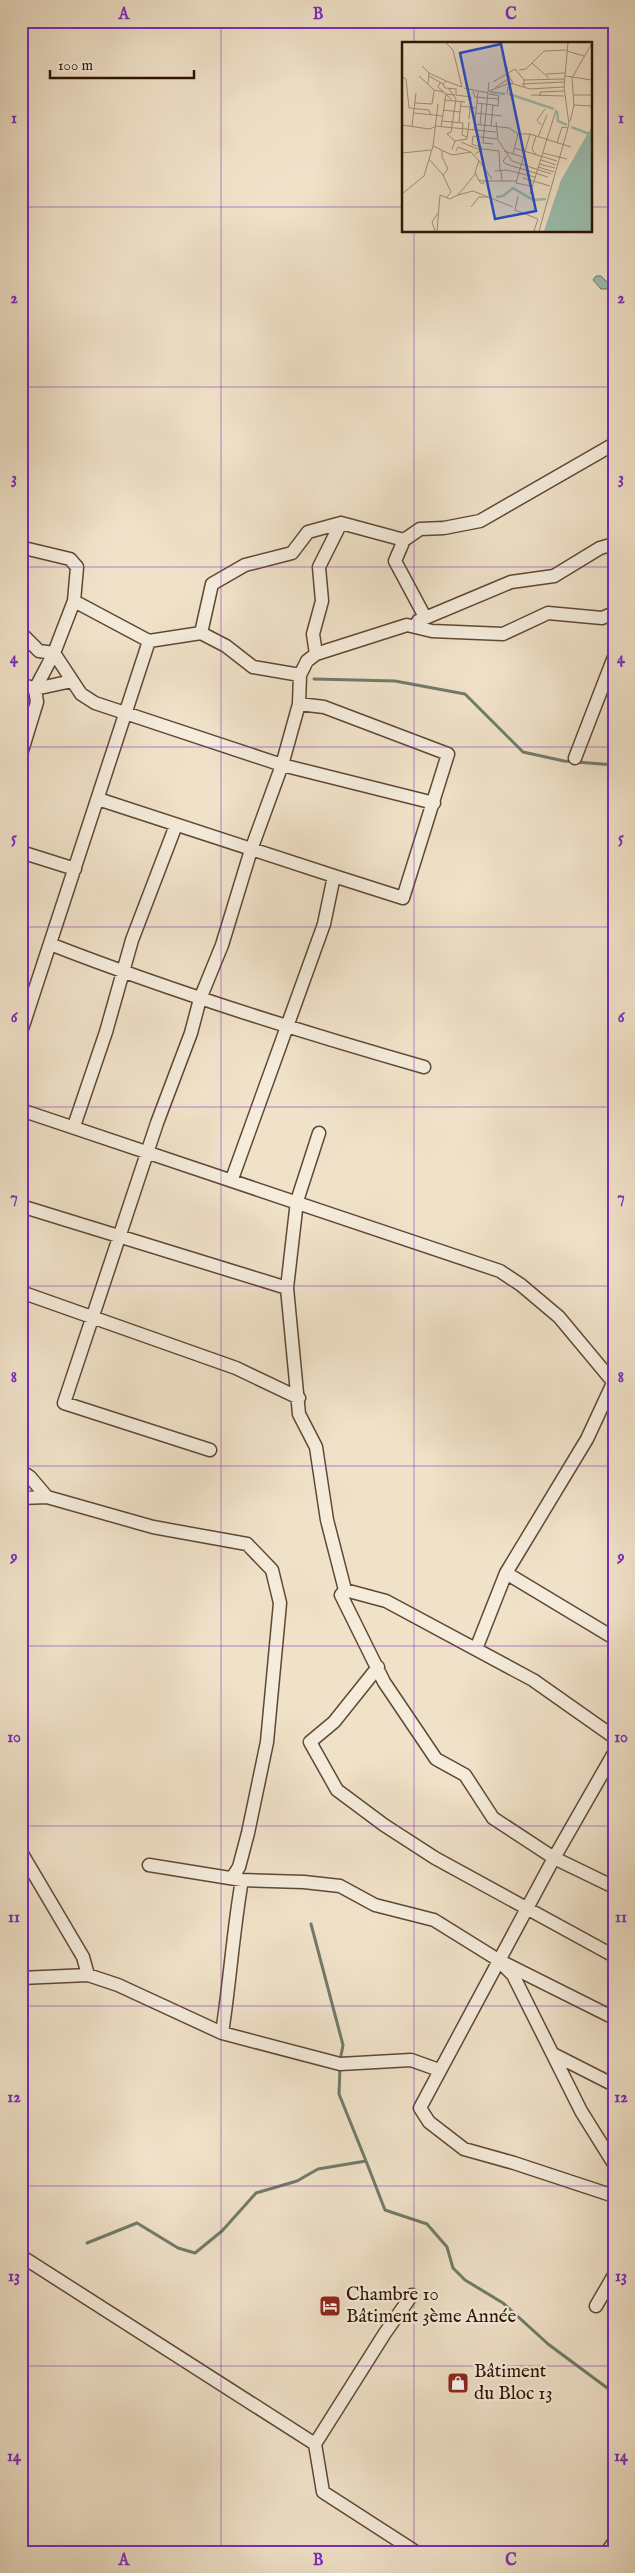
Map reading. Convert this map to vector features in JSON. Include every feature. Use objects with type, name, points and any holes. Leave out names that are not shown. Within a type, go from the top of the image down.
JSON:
[{"type":"street","points":[[425,618],[395,562],[404,540],[420,529],[444,528],[480,521],[614,444]]},
{"type":"street","points":[[201,633],[212,584],[245,565],[292,553],[308,532],[341,523],[404,540]]},
{"type":"street","points":[[316,654],[313,634],[322,601],[319,567],[341,523]]},
{"type":"street","points":[[210,1450],[64,1403],[157,1123],[191,1033],[200,998],[222,945],[251,850],[282,765],[299,704],[300,676],[307,661],[316,654],[407,625],[511,582],[554,576],[600,548],[614,544]]},
{"type":"street","points":[[21,550],[24,548],[70,559],[77,567],[74,602],[54,653],[36,689],[37,702],[21,754]]},
{"type":"street","points":[[74,602],[149,641],[201,633],[226,646],[253,667],[300,676]]},
{"type":"street","points":[[407,625],[432,631],[503,634],[548,613],[602,618],[614,613]]},
{"type":"street","points":[[21,633],[39,651],[54,653],[80,694],[95,703],[126,715],[282,765],[434,803]]},
{"type":"street","points":[[21,1032],[149,641]]},
{"type":"street","points":[[575,758],[614,657]]},
{"type":"street","points":[[21,684],[36,689],[72,681]]},
{"type":"street","points":[[98,799],[403,898],[448,754],[324,707],[299,704]]},
{"type":"street","points":[[74,1126],[132,940],[176,825]]},
{"type":"street","points":[[21,852],[75,869]]},
{"type":"street","points":[[232,1179],[285,1027],[324,924],[334,876]]},
{"type":"street","points":[[50,944],[122,972],[285,1027],[424,1067]]},
{"type":"street","points":[[21,1110],[232,1179],[500,1271],[521,1285],[559,1317],[613,1383],[587,1439],[506,1573],[476,1650]]},
{"type":"street","points":[[320,1133],[297,1201],[287,1288],[299,1398],[299,1414],[316,1447],[327,1520],[345,1590]]},
{"type":"street","points":[[21,1206],[287,1288]]},
{"type":"street","points":[[21,1292],[236,1368],[299,1398]]},
{"type":"street","points":[[21,1471],[30,1477],[47,1497]]},
{"type":"street","points":[[21,1498],[47,1497],[153,1527],[247,1544],[272,1570],[280,1603],[267,1742],[237,1879],[229,1984],[222,2032]]},
{"type":"street","points":[[506,1573],[614,1638]]},
{"type":"street","points":[[345,1590],[386,1601],[533,1680],[614,1737]]},
{"type":"street","points":[[345,1590],[341,1595],[384,1682],[436,1759],[465,1775],[494,1818],[554,1858],[614,1887]]},
{"type":"street","points":[[378,1668],[334,1722],[310,1742],[337,1790],[384,1825],[435,1858],[614,1956]]},
{"type":"street","points":[[614,1753],[554,1858],[500,1962],[439,2070],[420,2108],[429,2122],[447,2138],[464,2149],[514,2163],[614,2196]]},
{"type":"street","points":[[21,1852],[83,1957],[88,1975]]},
{"type":"street","points":[[149,1865],[237,1879],[304,1882],[340,1886],[376,1905],[434,1920],[500,1962],[614,2018]]},
{"type":"street","points":[[500,1962],[513,1975],[581,2112],[614,2164]]},
{"type":"street","points":[[21,1978],[88,1975],[118,1985],[222,2032],[340,2064],[411,2060],[439,2070]]},
{"type":"street","points":[[553,2054],[614,2085]]},
{"type":"street","points":[[21,2256],[315,2444]]},
{"type":"street","points":[[596,2306],[614,2276]]},
{"type":"street","points":[[412,2295],[385,2333],[315,2444],[323,2492],[416,2552]]},
{"type":"street","points":[[607,2552],[614,2542]]},
{"type":"shaded area","points":[[596,276],[601,276],[609,284],[607,289],[601,289],[593,280]]},
{"type":"waterway","points":[[314,679],[395,681],[465,694],[523,752],[564,761],[614,765]]},
{"type":"waterway","points":[[311,1924],[343,2045],[340,2061]]},
{"type":"waterway","points":[[340,2067],[339,2094],[366,2161]]},
{"type":"waterway","points":[[87,2243],[137,2223],[178,2248],[195,2253],[222,2231],[256,2193],[297,2181],[318,2169],[366,2161],[385,2210],[427,2224],[447,2247],[453,2268],[465,2280],[503,2303],[548,2344],[614,2393]]},
{"type":"place","name":"Chambre 10 Bâtiment 3ème Année","points":[[330,2306]]},
{"type":"place","name":"Bâtiment du Bloc 13","points":[[458,2383]]}]
